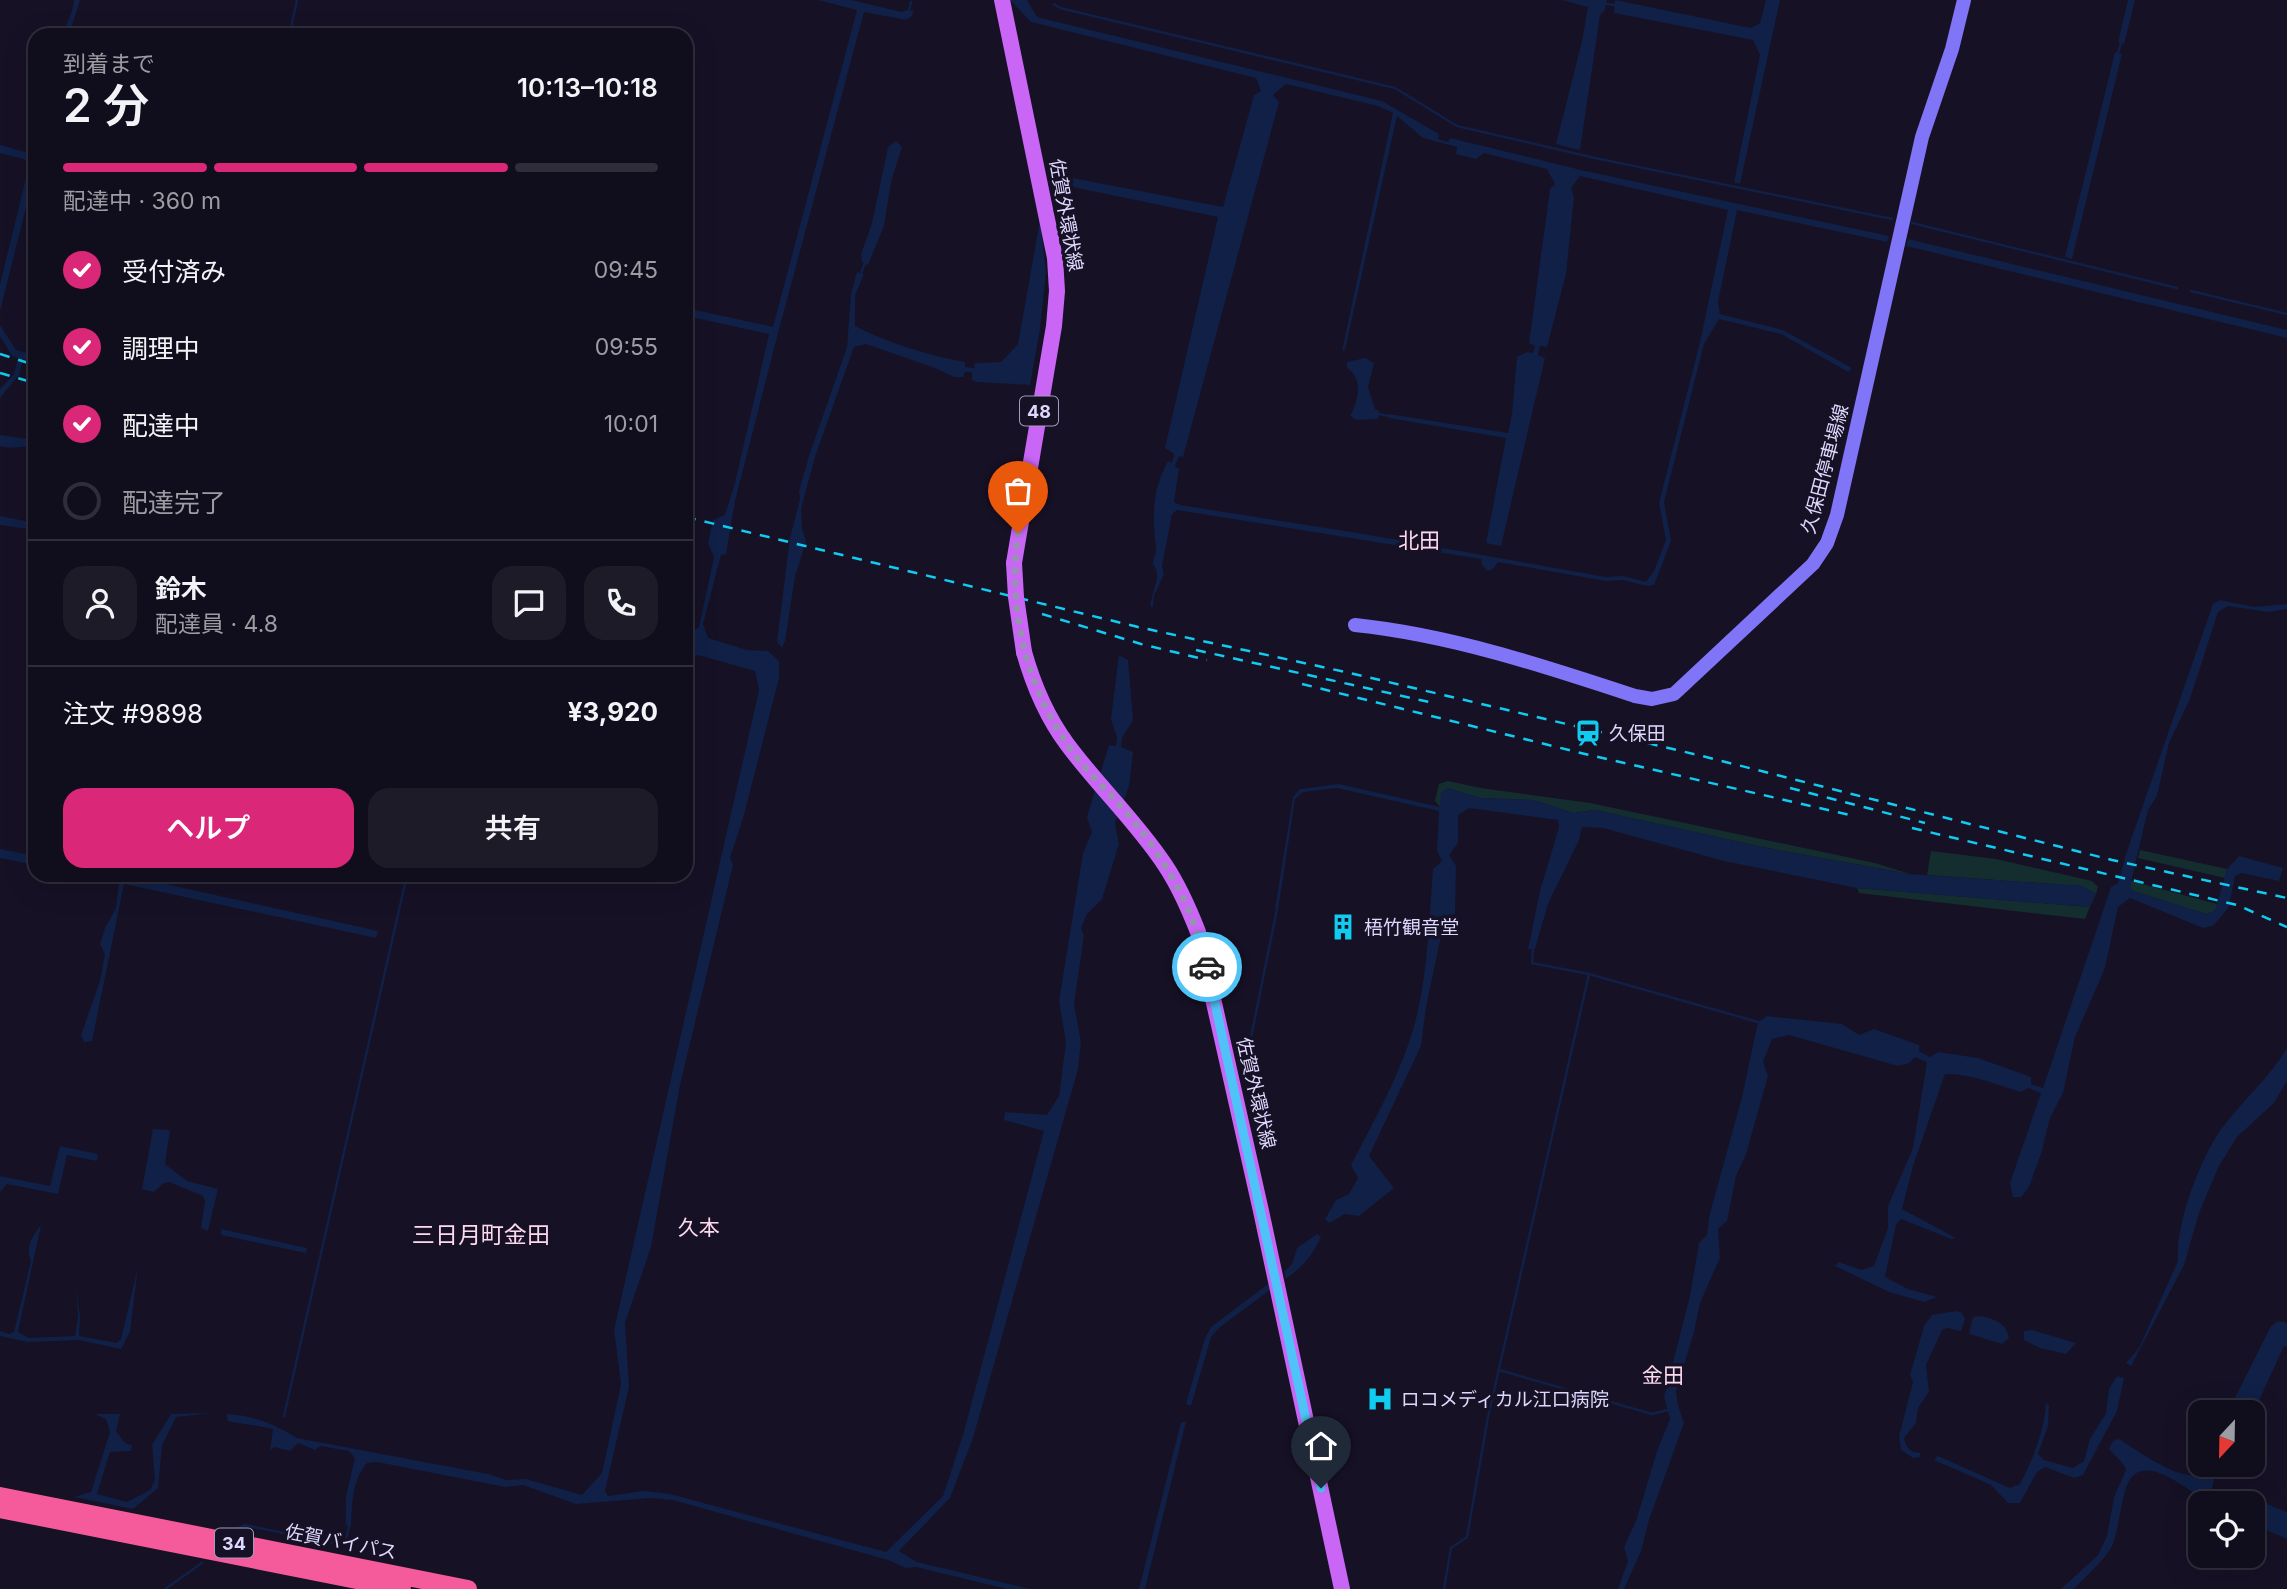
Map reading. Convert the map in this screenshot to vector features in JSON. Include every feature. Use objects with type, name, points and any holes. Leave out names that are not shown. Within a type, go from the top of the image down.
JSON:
[{"type":"highway","name":"佐賀バイパス","points":[[0,1496],[468,1589]]},
{"type":"highway","name":"佐賀バイパス","points":[[0,1509],[402,1589]]},
{"type":"main road","name":"佐賀外環状線","points":[[1002,0],[1055,258],[1057,291],[1054,326],[1014,563],[1024,652],[1044,706],[1065,742],[1127,814],[1166,865],[1187,904],[1198,932],[1342,1589]]},
{"type":"main road","name":"久保田停車場線","points":[[1355,625],[1402,630],[1519,658],[1635,696],[1652,699],[1674,694],[1813,564],[1827,543],[1837,515],[1923,137],[1952,49],[1964,0]]},
{"type":"green space","points":[[1448,781],[1590,803],[1875,863],[1910,874],[1762,847],[1595,810],[1573,813],[1533,800],[1480,798],[1447,788],[1440,807],[1435,801],[1439,784]]},
{"type":"green space","points":[[2140,850],[2227,869],[2225,878],[2138,858]]},
{"type":"green space","points":[[1931,851],[1996,859],[2092,881],[2098,887],[2096,894],[2081,886],[1927,875]]},
{"type":"green space","points":[[2131,881],[2217,904],[2215,911],[2206,914],[2133,891]]},
{"type":"green space","points":[[1857,888],[2090,907],[2085,919],[1859,893]]},
{"type":"water","points":[[74,0],[80,0],[71,28],[65,28]]},
{"type":"water","points":[[818,0],[851,0],[902,12],[914,11],[906,20],[864,12],[735,501],[726,554],[721,555],[703,624],[708,638],[747,650],[768,651],[779,661],[779,678],[744,815],[730,858],[733,865],[680,1085],[651,1247],[625,1323],[629,1387],[605,1491],[608,1496],[643,1491],[670,1494],[886,1552],[943,1496],[963,1435],[1044,1131],[1004,1120],[1005,1112],[1047,1115],[1059,1096],[1066,1042],[1059,1001],[1083,853],[1092,832],[1087,817],[1109,745],[1116,746],[1117,737],[1111,719],[1119,655],[1128,660],[1133,720],[1122,738],[1121,747],[1133,752],[1129,786],[1115,823],[1119,844],[1102,899],[1087,914],[1081,928],[1084,936],[1074,1004],[1081,1042],[1078,1069],[973,1438],[950,1498],[899,1551],[917,1562],[1031,1589],[1007,1589],[916,1567],[906,1568],[888,1560],[673,1500],[651,1498],[576,1504],[523,1485],[505,1487],[377,1462],[367,1463],[358,1477],[351,1526],[346,1525],[346,1496],[355,1458],[349,1451],[320,1446],[315,1450],[298,1443],[290,1451],[274,1447],[270,1451],[273,1429],[228,1421],[226,1414],[263,1421],[297,1438],[488,1474],[506,1480],[526,1479],[582,1495],[602,1473],[621,1384],[614,1330],[759,690],[755,671],[693,655],[693,632],[699,627],[714,557],[708,543],[713,520],[725,515],[735,483],[769,334],[693,318],[693,310],[773,327],[857,10]]},
{"type":"water","points":[[1010,0],[1027,0],[1037,17],[1382,101],[1439,134],[1438,139],[1448,142],[1450,138],[1581,170],[1889,236],[1887,242],[1737,210],[1718,302],[1720,314],[1783,330],[1852,368],[1848,372],[1781,334],[1719,319],[1704,344],[1664,502],[1671,541],[1654,585],[1622,580],[1605,581],[1498,562],[1488,571],[1482,565],[1481,559],[1177,510],[1172,514],[1162,566],[1164,574],[1154,596],[1153,607],[1150,606],[1157,577],[1153,563],[1156,549],[1156,493],[1168,461],[1172,463],[1174,454],[1165,448],[1218,217],[1053,183],[1052,174],[1223,207],[1254,95],[1261,91],[1256,78],[1031,22]],"holes":[[[1286,84],[1378,106],[1393,113],[1342,351],[1345,350],[1397,116],[1423,138],[1457,147],[1456,154],[1476,159],[1484,153],[1547,169],[1555,184],[1550,189],[1529,343],[1535,346],[1533,353],[1527,352],[1517,357],[1508,433],[1389,414],[1389,418],[1506,438],[1486,543],[1501,546],[1545,358],[1538,355],[1540,346],[1547,347],[1566,274],[1574,197],[1571,188],[1580,176],[1728,210],[1700,342],[1659,503],[1666,540],[1654,571],[1646,582],[1174,502],[1179,469],[1175,466],[1179,456],[1183,457],[1279,102],[1273,95]]]},
{"type":"water","points":[[1562,0],[1607,0],[1605,10],[1600,15],[1580,150],[1556,144],[1588,7]]},
{"type":"water","points":[[1615,0],[1751,28],[1760,23],[1766,0],[1780,0],[1740,184],[1734,182],[1760,55],[1753,40],[1614,13]]},
{"type":"water","points":[[2128,0],[2135,0],[2124,44],[2118,42]]},
{"type":"water","points":[[2115,52],[2122,54],[2072,259],[2065,257]]},
{"type":"water","points":[[896,141],[902,147],[891,182],[884,226],[868,265],[862,262],[861,254],[872,223],[888,147]]},
{"type":"water","points":[[0,145],[28,153],[28,160],[0,153]]},
{"type":"water","points":[[28,169],[28,200],[0,311],[0,285]]},
{"type":"water","points":[[1040,220],[1046,272],[1030,385],[977,382],[972,380],[972,372],[965,372],[963,377],[954,377],[866,344],[854,347],[815,457],[801,509],[806,541],[795,577],[782,648],[777,642],[790,538],[800,499],[799,491],[847,347],[851,294],[857,272],[864,274],[855,295],[855,326],[908,348],[965,362],[965,367],[974,368],[975,363],[1001,362],[1018,344]]},
{"type":"water","points":[[1908,239],[2287,330],[2287,338],[1906,246]]},
{"type":"water","points":[[0,325],[16,350],[28,353],[28,360],[23,359],[19,375],[0,398],[0,389],[14,374],[18,358],[12,356],[0,336]]},
{"type":"water","points":[[1365,358],[1374,363],[1368,387],[1375,409],[1379,411],[1378,419],[1357,420],[1350,416],[1357,397],[1358,384],[1347,368],[1347,362]]},
{"type":"water","points":[[0,435],[28,439],[28,447],[0,446]]},
{"type":"water","points":[[0,516],[28,522],[28,529],[0,525]]},
{"type":"water","points":[[2220,600],[2254,607],[2287,604],[2287,609],[2269,612],[2228,606],[2218,612],[2190,699],[2169,743],[2157,796],[2148,810],[2130,886],[2133,891],[2206,914],[2215,911],[2227,869],[2239,856],[2283,868],[2279,881],[2241,873],[2235,876],[2229,907],[2213,926],[2203,928],[2130,898],[2118,907],[2105,968],[2075,1037],[2063,1093],[2050,1118],[2029,1187],[2021,1197],[2013,1197],[2010,1183],[2041,1093],[2028,1088],[2021,1092],[1974,1077],[1945,1074],[1913,1166],[1902,1209],[1956,1238],[1951,1239],[1901,1219],[1896,1225],[1885,1277],[1908,1289],[1937,1297],[1924,1302],[1889,1292],[1835,1266],[1839,1262],[1861,1270],[1874,1266],[1888,1228],[1888,1206],[1913,1148],[1927,1062],[1915,1057],[1909,1063],[1898,1066],[1789,1035],[1772,1039],[1763,1062],[1768,1076],[1746,1154],[1736,1176],[1727,1221],[1718,1229],[1720,1258],[1700,1303],[1676,1392],[1684,1423],[1649,1520],[1641,1551],[1624,1589],[1618,1589],[1628,1561],[1624,1547],[1636,1521],[1657,1451],[1670,1419],[1664,1397],[1690,1296],[1699,1243],[1707,1235],[1709,1217],[1742,1097],[1758,1022],[1767,1016],[1842,1024],[1859,1035],[1874,1029],[1919,1045],[1919,1051],[1930,1057],[1938,1052],[1978,1058],[2031,1077],[2031,1084],[2043,1088],[2111,887],[2118,883],[2213,604]]},
{"type":"water","points":[[1339,784],[1440,807],[1441,793],[1447,788],[1480,798],[1533,800],[1573,813],[1595,810],[1762,847],[1910,874],[2081,886],[2096,894],[2090,907],[1857,888],[1724,861],[1603,828],[1582,827],[1579,840],[1548,904],[1535,949],[1528,949],[1540,891],[1559,827],[1558,820],[1469,808],[1458,815],[1458,843],[1449,855],[1456,866],[1455,913],[1441,936],[1421,1046],[1369,1156],[1394,1188],[1359,1216],[1345,1214],[1329,1223],[1325,1219],[1336,1200],[1349,1194],[1358,1178],[1351,1165],[1387,1096],[1415,1023],[1423,985],[1433,869],[1442,861],[1437,851],[1439,811],[1337,788],[1303,792],[1295,799],[1278,910],[1275,909],[1293,797],[1300,789]]},
{"type":"water","points":[[0,849],[28,855],[28,864],[0,858]]},
{"type":"water","points":[[111,882],[157,882],[378,931],[376,938],[124,884],[92,1041],[84,1042],[81,1035],[100,981],[105,954],[100,944],[116,908],[119,884]]},
{"type":"water","points":[[2287,1048],[2287,1081],[2274,1103],[2237,1137],[2219,1166],[2199,1213],[2184,1265],[2131,1366],[2126,1363],[2139,1348],[2178,1261],[2185,1211],[2205,1156],[2222,1128]]},
{"type":"water","points":[[153,1129],[170,1130],[165,1164],[187,1181],[218,1189],[208,1231],[201,1228],[205,1201],[203,1196],[169,1182],[162,1184],[154,1192],[142,1189]]},
{"type":"water","points":[[60,1146],[98,1154],[97,1161],[67,1155],[58,1194],[7,1184],[0,1192],[0,1176],[50,1186]]},
{"type":"water","points":[[41,1225],[18,1332],[29,1338],[75,1336],[78,1317],[76,1287],[80,1317],[79,1336],[117,1343],[121,1339],[138,1267],[130,1332],[121,1349],[79,1340],[27,1342],[0,1336],[0,1331],[9,1334],[14,1332],[31,1261],[29,1246]]},
{"type":"water","points":[[221,1229],[307,1248],[306,1253],[221,1235]]},
{"type":"water","points":[[1317,1234],[1321,1237],[1310,1256],[1286,1279],[1284,1272],[1292,1264],[1297,1248]]},
{"type":"water","points":[[1268,1284],[1270,1290],[1220,1327],[1211,1337],[1191,1406],[1186,1404],[1205,1338],[1211,1327]]},
{"type":"water","points":[[1956,1311],[1962,1313],[1965,1319],[1961,1331],[1947,1328],[1942,1330],[1926,1365],[1929,1392],[1918,1408],[1916,1423],[1904,1438],[1909,1449],[1920,1453],[1921,1457],[1913,1458],[1901,1450],[1899,1436],[1913,1382],[1910,1375],[1924,1326],[1932,1315]]},
{"type":"water","points":[[1981,1316],[2003,1325],[2009,1338],[2002,1344],[1969,1334],[1973,1317]]},
{"type":"water","points":[[2278,1321],[2287,1323],[2287,1347],[2284,1346],[2259,1400],[2234,1400],[2271,1326]]},
{"type":"water","points":[[2032,1330],[2076,1343],[2066,1354],[2040,1348],[2024,1340],[2024,1331]]},
{"type":"water","points":[[2117,1376],[2124,1378],[2117,1411],[2083,1475],[2074,1478],[2045,1467],[2037,1472],[2020,1503],[2008,1503],[1991,1485],[1934,1460],[1938,1456],[2010,1488],[2020,1484],[2037,1445],[2046,1403],[2049,1406],[2048,1426],[2038,1454],[2044,1460],[2073,1468],[2084,1461],[2090,1439],[2106,1413],[2109,1389]]},
{"type":"water","points":[[213,1413],[176,1417],[162,1445],[158,1488],[133,1509],[74,1497],[91,1492],[110,1432],[106,1419],[95,1414],[120,1414],[116,1431],[125,1443],[132,1445],[131,1451],[110,1452],[97,1494],[127,1502],[150,1490],[155,1480],[152,1445],[171,1414]]},
{"type":"water","points":[[1181,1422],[1186,1422],[1145,1589],[1139,1589]]},
{"type":"water","points":[[2119,1439],[2159,1464],[2188,1477],[2215,1477],[2211,1491],[2191,1491],[2160,1473],[2139,1472],[2131,1478],[2125,1491],[2117,1531],[2110,1549],[2074,1589],[2061,1589],[2098,1555],[2107,1536],[2114,1497],[2126,1470],[2109,1449],[2113,1441]]},
{"type":"water","points":[[2265,1503],[2287,1512],[2287,1539],[2265,1530]]},
{"type":"waterway","points":[[291,28],[297,0]]},
{"type":"waterway","points":[[909,10],[911,2]]},
{"type":"waterway","points":[[1054,4],[1060,8],[1395,88],[1457,126],[1595,158],[1892,219]]},
{"type":"waterway","points":[[1606,4],[1614,5]]},
{"type":"waterway","points":[[2118,53],[2121,43]]},
{"type":"waterway","points":[[1912,223],[2177,288]]},
{"type":"waterway","points":[[861,273],[865,263]]},
{"type":"waterway","points":[[2191,291],[2287,314]]},
{"type":"waterway","points":[[1378,414],[1389,416]]},
{"type":"waterway","points":[[284,1416],[405,882]]},
{"type":"waterway","points":[[1247,1057],[1277,909]]},
{"type":"waterway","points":[[1533,949],[1532,963],[1589,974],[1758,1022]]},
{"type":"waterway","points":[[1444,1589],[1451,1548],[1467,1537],[1488,1417],[1589,974]]},
{"type":"waterway","points":[[1499,1370],[1652,1414],[1668,1410]]},
{"type":"waterway","points":[[235,1531],[244,1525],[345,1545],[349,1526]]},
{"type":"waterway","points":[[165,1589],[202,1563]]},
{"type":"railway","points":[[0,354],[28,363]]},
{"type":"railway","points":[[0,373],[28,381]]},
{"type":"railway","points":[[693,519],[1138,627],[1350,673],[1698,755],[2112,860],[2287,898]]},
{"type":"railway","points":[[1042,614],[1141,644],[1207,660]]},
{"type":"railway","points":[[1196,650],[1429,702]]},
{"type":"railway","points":[[1302,684],[1585,754],[1850,815]]},
{"type":"railway","points":[[1790,788],[1925,823]]},
{"type":"railway","points":[[1912,828],[2237,905],[2287,927]]},
{"type":"way so far","points":[[1018,533],[1014,563],[1020,631],[1027,662],[1044,706],[1065,742],[1127,814],[1166,865],[1187,904],[1207,967]]},
{"type":"place","name":"久保田","points":[[1588,733]]},
{"type":"place","name":"梧竹観音堂","points":[[1343,927]]},
{"type":"place","name":"ロコメディカル江口病院","points":[[1380,1399]]},
{"type":"district","name":"北田","points":[[1419,540]]},
{"type":"district","name":"久本","points":[[699,1227]]},
{"type":"district","name":"三日月町金田","points":[[481,1235]]},
{"type":"district","name":"金田","points":[[1663,1375]]},
{"type":"route","points":[[1207,967],[1321,1488]]}]
